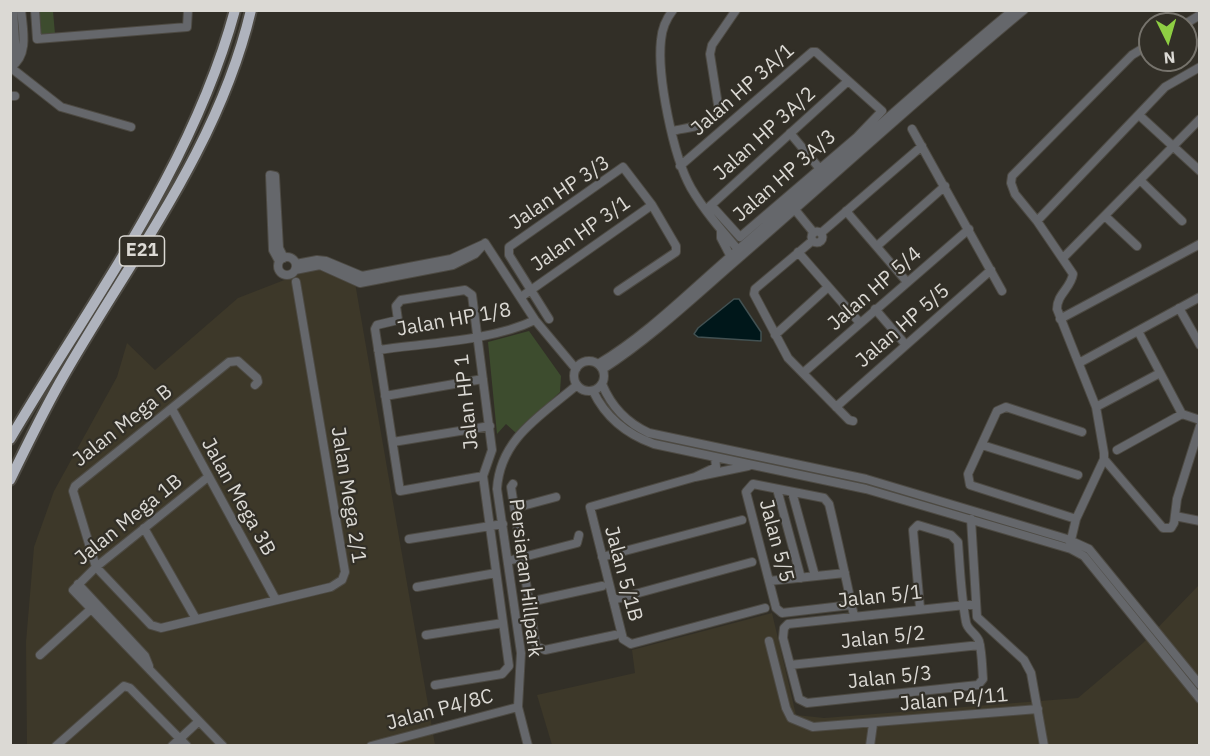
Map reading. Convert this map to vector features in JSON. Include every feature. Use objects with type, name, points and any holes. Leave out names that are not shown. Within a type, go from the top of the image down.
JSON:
[{"type":"highway","name":"E21","points":[[10,439],[148,214],[208,91],[235,10]]},
{"type":"highway","name":"E21","points":[[10,480],[60,382],[167,209],[229,83],[251,10]]},
{"type":"street","points":[[35,10],[34,24],[37,39],[187,27],[189,25],[188,10]]},
{"type":"street","points":[[673,10],[666,20],[660,52],[672,131],[680,166],[708,208],[732,260]]},
{"type":"street","points":[[672,131],[702,124],[715,118],[719,111],[710,54],[712,45],[736,10]]},
{"type":"street","points":[[793,208],[949,63],[1013,10]]},
{"type":"street","points":[[601,367],[732,260],[1024,10]]},
{"type":"street","points":[[34,24],[18,14],[16,56],[11,67],[61,107],[131,127]]},
{"type":"street","points":[[1138,51],[1012,176],[1011,183],[1015,194],[1037,221],[1073,274],[1072,281],[1058,298],[1060,320],[1096,407],[1104,459],[1163,528],[1171,528],[1177,499],[1200,426]]},
{"type":"street","name":"Jalan HP 3A/1","points":[[680,166],[812,52],[816,52],[882,111]]},
{"type":"street","points":[[1037,221],[1165,87],[1200,67]]},
{"type":"street","name":"Jalan HP 3A/2","points":[[708,208],[848,81]]},
{"type":"street","name":"Jalan HP 3A/3","points":[[708,208],[740,237],[820,169],[882,111]]},
{"type":"street","points":[[1139,115],[1200,171]]},
{"type":"street","points":[[1063,258],[1200,119]]},
{"type":"street","points":[[912,129],[1002,291]]},
{"type":"street","points":[[790,134],[820,169]]},
{"type":"street","points":[[853,421],[850,421],[788,358],[754,294],[754,289],[922,146]]},
{"type":"street","name":"Jalan HP 3/3","points":[[530,290],[508,250],[619,168],[626,170],[652,205]]},
{"type":"street","points":[[282,260],[273,250],[270,175],[275,176],[279,248],[282,260],[278,267],[282,274],[288,275],[295,267],[317,260],[326,261],[362,276],[453,265],[475,254],[485,243],[535,320],[576,369]]},
{"type":"street","points":[[1140,180],[1182,221]]},
{"type":"street","points":[[877,246],[945,186]]},
{"type":"street","points":[[618,291],[676,252],[676,246],[652,205]]},
{"type":"street","name":"Jalan HP 3/1","points":[[521,297],[652,205]]},
{"type":"street","points":[[793,208],[816,236]]},
{"type":"street","points":[[846,211],[907,282]]},
{"type":"street","points":[[1105,216],[1137,246]]},
{"type":"street","name":"Jalan HP 5/4","points":[[803,374],[969,229]]},
{"type":"street","points":[[720,230],[741,252]]},
{"type":"street","points":[[1060,320],[1200,244]]},
{"type":"street","points":[[798,252],[827,288],[860,323]]},
{"type":"street","points":[[282,260],[290,258],[295,267]]},
{"type":"street","name":"Jalan HP 5/5","points":[[836,407],[991,270]]},
{"type":"street","name":"Jalan Mega 2/1","points":[[96,567],[151,625],[161,628],[338,584],[345,572],[296,282]]},
{"type":"street","points":[[775,335],[827,288]]},
{"type":"street","name":"Jalan HP 1","points":[[378,350],[375,329],[377,325],[398,320],[396,306],[401,300],[465,290],[472,295],[492,450],[483,476],[509,666],[502,674],[435,685]]},
{"type":"street","points":[[530,290],[549,319]]},
{"type":"street","points":[[1078,363],[1200,297]]},
{"type":"street","points":[[1179,308],[1200,345]]},
{"type":"street","points":[[875,309],[906,345]]},
{"type":"street","name":"Jalan HP 1/8","points":[[378,350],[476,335],[524,325],[535,320]]},
{"type":"street","points":[[1138,331],[1182,414],[1200,420]]},
{"type":"street","points":[[378,350],[400,491],[483,476]]},
{"type":"street","name":"Jalan Mega B","points":[[96,567],[73,491],[75,486],[229,362],[238,361],[257,378],[258,382],[255,386]]},
{"type":"street","points":[[601,367],[584,362],[576,369],[574,377],[579,387],[593,391],[600,405],[625,432],[654,444],[866,489],[1089,549]]},
{"type":"street","points":[[601,367],[602,384],[609,400],[624,417],[649,433],[866,479],[1062,537],[1084,556],[1200,699]]},
{"type":"street","points":[[1096,407],[1160,373]]},
{"type":"street","points":[[385,396],[483,379]]},
{"type":"street","points":[[593,391],[602,384]]},
{"type":"street","name":"Persiaran Hillpark","points":[[528,746],[518,707],[521,653],[497,489],[498,477],[507,452],[579,387]]},
{"type":"street","points":[[1076,519],[970,485],[968,474],[997,411],[1006,407],[1082,432]]},
{"type":"street","name":"Jalan Mega 3B","points":[[172,409],[276,600]]},
{"type":"street","points":[[1117,450],[1182,414]]},
{"type":"street","points":[[393,442],[490,426]]},
{"type":"street","points":[[982,445],[1078,475]]},
{"type":"street","points":[[725,459],[751,460],[758,456]]},
{"type":"street","points":[[758,456],[767,468]]},
{"type":"street","points":[[695,477],[716,466],[715,457]]},
{"type":"street","points":[[1070,544],[1076,519],[1104,459]]},
{"type":"street","points":[[1189,459],[1200,462]]},
{"type":"street","points":[[695,477],[755,465]]},
{"type":"street","name":"Jalan Mega 1B","points":[[76,587],[96,567],[208,477]]},
{"type":"street","name":"Jalan 5/1B","points":[[695,477],[590,507],[623,639],[632,644],[765,608]]},
{"type":"street","points":[[866,479],[866,489]]},
{"type":"street","points":[[513,484],[511,487],[536,646],[545,650],[615,634]]},
{"type":"street","name":"Jalan 5/5","points":[[852,604],[782,613],[776,608],[746,492],[753,484],[824,498],[829,504],[852,604],[854,616]]},
{"type":"street","points":[[777,489],[801,578]]},
{"type":"street","points":[[792,492],[815,576]]},
{"type":"street","points":[[515,508],[556,497]]},
{"type":"street","points":[[1175,516],[1200,521]]},
{"type":"street","points":[[971,519],[976,605],[981,622],[1024,660],[1031,673],[1044,746]]},
{"type":"street","points":[[602,556],[741,520]]},
{"type":"street","points":[[409,539],[503,524]]},
{"type":"street","name":"Jalan 5/3","points":[[788,624],[784,628],[783,638],[799,699],[807,703],[978,685],[983,678],[980,645],[978,638],[966,623],[958,542],[951,536],[918,525],[913,530],[920,608]]},
{"type":"street","points":[[144,528],[196,620]]},
{"type":"street","points":[[1062,537],[1074,528]]},
{"type":"street","points":[[1074,528],[1200,685]]},
{"type":"street","points":[[508,561],[577,543],[579,535]]},
{"type":"street","points":[[613,600],[752,562]]},
{"type":"street","points":[[417,587],[496,573]]},
{"type":"street","points":[[769,581],[845,573]]},
{"type":"street","points":[[529,602],[602,586]]},
{"type":"street","points":[[76,587],[90,609],[148,666],[223,746]]},
{"type":"street","points":[[76,587],[145,656],[148,666]]},
{"type":"street","name":"Jalan 5/1","points":[[788,624],[920,608],[976,605]]},
{"type":"street","points":[[40,655],[90,609]]},
{"type":"street","points":[[426,635],[503,623]]},
{"type":"street","name":"Jalan P4/11","points":[[769,641],[786,708],[792,718],[813,728],[1038,709]]},
{"type":"street","name":"Jalan 5/2","points":[[790,665],[980,645]]},
{"type":"street","points":[[56,746],[124,686],[130,688],[187,746]]},
{"type":"street","name":"Jalan P4/8C","points":[[371,746],[518,707]]},
{"type":"street","points":[[172,746],[199,721]]},
{"type":"street","name":"Jalan P4/11","points":[[870,746],[873,724]]},
{"type":"shaded area","points":[[323,265],[354,277],[435,745],[27,746],[26,642],[34,547],[54,491],[117,377],[127,343],[155,370],[238,298]]},
{"type":"shaded area","points":[[1199,585],[1199,745],[552,745],[537,695],[635,673],[632,650],[772,613],[796,715],[824,718],[1078,698],[1143,643]]},
{"type":"green space","points":[[38,11],[53,11],[55,34],[39,36]]},
{"type":"green space","points":[[529,331],[561,376],[560,392],[516,433],[506,424],[497,434],[488,342]]},
{"type":"water","points":[[734,299],[739,299],[761,332],[761,341],[698,337],[694,334],[698,328]]}]
